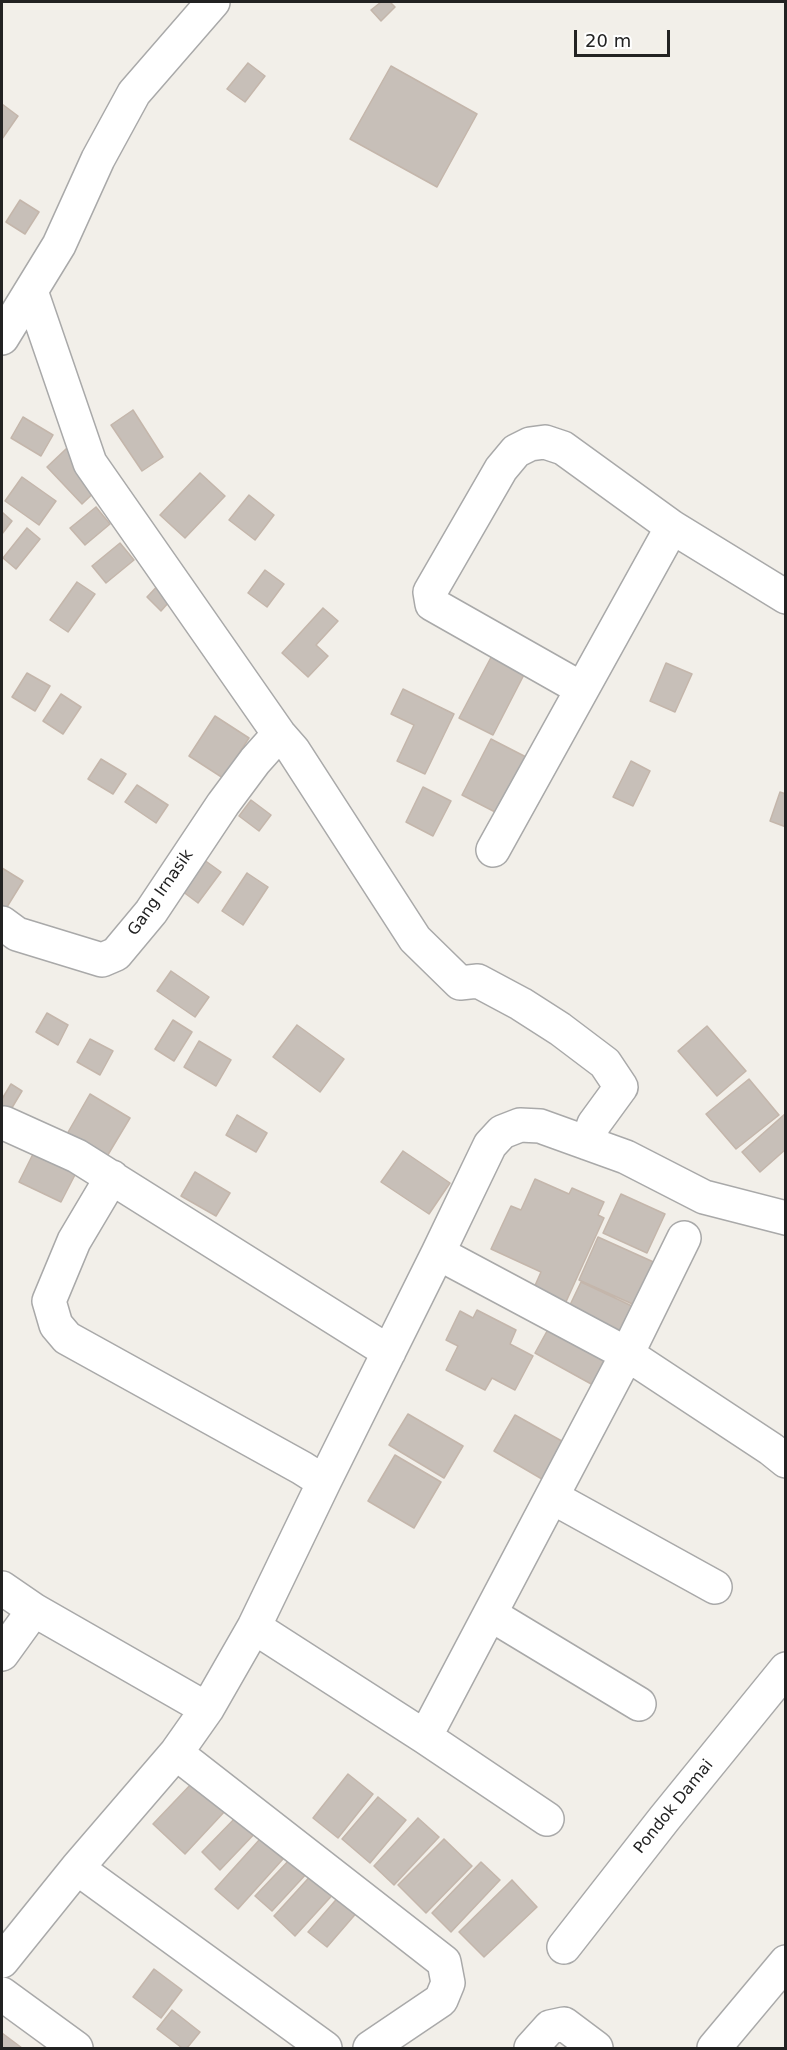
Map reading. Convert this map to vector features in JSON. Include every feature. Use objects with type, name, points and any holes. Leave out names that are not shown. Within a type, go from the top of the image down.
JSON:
[{"type":"street","points":[[2,338],[59,245],[98,159],[134,93],[213,2]]},
{"type":"street","points":[[31,291],[90,463],[279,734],[293,750],[414,939],[460,983],[478,981],[521,1004],[560,1029],[605,1063],[621,1087],[594,1124],[587,1143]]},
{"type":"street","points":[[582,689],[432,604],[430,592],[501,469],[516,451],[530,444],[545,442],[563,448],[672,527],[775,590]]},
{"type":"street","points":[[493,850],[672,527]]},
{"type":"street","name":"Gang Irnasik","points":[[2,923],[17,934],[102,960],[116,954],[150,912],[223,804],[255,761],[279,734]]},
{"type":"street","points":[[4,1123],[77,1156],[389,1352]]},
{"type":"street","points":[[2,1961],[77,1868],[176,1754],[207,1709],[254,1628],[490,1145],[502,1132],[520,1125],[540,1126],[626,1157],[704,1197],[786,1218]]},
{"type":"street","points":[[112,1177],[74,1241],[49,1301],[56,1325],[67,1338],[303,1468],[324,1482]]},
{"type":"street","points":[[425,1737],[627,1354],[684,1238]]},
{"type":"street","points":[[438,1253],[627,1354],[786,1461]]},
{"type":"street","points":[[552,1497],[715,1587]]},
{"type":"street","points":[[2,1588],[34,1610],[207,1709]]},
{"type":"street","points":[[490,1614],[639,1704]]},
{"type":"street","points":[[2,1654],[28,1618]]},
{"type":"street","points":[[254,1628],[425,1737],[547,1819]]},
{"type":"street","name":"Pondok Damai","points":[[564,1947],[786,1669]]},
{"type":"street","points":[[176,1754],[444,1962],[448,1983],[441,2000],[369,2049]]},
{"type":"street","points":[[77,1868],[325,2049]]},
{"type":"street","points":[[714,2049],[786,1962]]},
{"type":"street","points":[[2,1994],[76,2049]]},
{"type":"street","points":[[531,2049],[550,2026],[564,2024],[596,2049]]},
{"type":"building","points":[[381,2],[390,2],[395,7],[381,21],[371,10]]},
{"type":"building","points":[[248,63],[265,76],[245,102],[227,89]]},
{"type":"building","points":[[391,66],[477,114],[437,187],[350,139]]},
{"type":"building","points":[[2,104],[18,116],[2,139]]},
{"type":"building","points":[[20,200],[39,212],[25,234],[6,222]]},
{"type":"building","points":[[133,410],[163,457],[142,471],[111,425]]},
{"type":"building","points":[[23,417],[53,435],[41,456],[11,438]]},
{"type":"building","points":[[67,448],[102,485],[82,504],[47,467]]},
{"type":"building","points":[[200,473],[225,496],[185,538],[160,515]]},
{"type":"building","points":[[22,477],[56,501],[39,525],[5,501]]},
{"type":"building","points":[[249,495],[274,515],[255,540],[229,520]]},
{"type":"building","points":[[96,507],[110,524],[85,545],[70,528]]},
{"type":"building","points":[[2,512],[12,521],[2,534]]},
{"type":"building","points":[[27,528],[40,539],[16,569],[3,558]]},
{"type":"building","points":[[120,543],[134,560],[106,583],[92,566]]},
{"type":"building","points":[[265,570],[284,584],[267,607],[248,593]]},
{"type":"building","points":[[163,580],[177,593],[161,611],[147,597]]},
{"type":"building","points":[[77,582],[95,594],[68,632],[50,620]]},
{"type":"building","points":[[323,608],[338,621],[316,645],[328,656],[308,677],[282,653]]},
{"type":"building","points":[[497,646],[530,663],[493,735],[459,718]]},
{"type":"building","points":[[666,663],[692,674],[675,712],[650,701]]},
{"type":"building","points":[[27,673],[50,686],[35,711],[12,697]]},
{"type":"building","points":[[403,689],[454,714],[425,774],[397,761],[414,725],[391,714]]},
{"type":"building","points":[[61,694],[81,707],[63,734],[43,721]]},
{"type":"building","points":[[215,716],[249,738],[223,778],[189,756]]},
{"type":"building","points":[[491,739],[528,758],[499,814],[462,795]]},
{"type":"building","points":[[101,759],[126,774],[113,794],[88,779]]},
{"type":"building","points":[[631,761],[650,771],[633,806],[613,797]]},
{"type":"building","points":[[137,785],[168,805],[156,823],[125,802]]},
{"type":"building","points":[[423,787],[451,801],[433,836],[406,822]]},
{"type":"building","points":[[780,792],[786,794],[786,827],[770,821]]},
{"type":"building","points":[[251,800],[271,815],[259,831],[239,816]]},
{"type":"building","points":[[200,857],[221,872],[198,903],[178,888]]},
{"type":"building","points":[[2,868],[23,881],[2,915]]},
{"type":"building","points":[[247,873],[268,887],[243,925],[222,911]]},
{"type":"building","points":[[171,971],[209,997],[195,1017],[157,991]]},
{"type":"building","points":[[47,1013],[68,1025],[58,1045],[36,1032]]},
{"type":"building","points":[[173,1020],[192,1032],[174,1061],[155,1049]]},
{"type":"building","points":[[297,1025],[344,1059],[320,1092],[273,1057]]},
{"type":"building","points":[[707,1026],[746,1071],[717,1096],[678,1051]]},
{"type":"building","points":[[90,1039],[113,1051],[100,1075],[77,1062]]},
{"type":"building","points":[[199,1041],[231,1060],[216,1086],[184,1067]]},
{"type":"building","points":[[749,1079],[779,1115],[736,1149],[706,1114]]},
{"type":"building","points":[[11,1084],[22,1091],[7,1116],[2,1113],[2,1099]]},
{"type":"building","points":[[90,1094],[130,1118],[106,1158],[67,1134]]},
{"type":"building","points":[[786,1113],[786,1149],[760,1172],[742,1152]]},
{"type":"building","points":[[237,1115],[267,1133],[256,1152],[226,1135]]},
{"type":"building","points":[[36,1148],[78,1169],[61,1202],[19,1182]]},
{"type":"building","points":[[403,1151],[450,1183],[429,1214],[381,1182]]},
{"type":"building","points":[[195,1172],[230,1193],[216,1216],[181,1196]]},
{"type":"building","points":[[535,1179],[569,1194],[572,1188],[604,1202],[598,1215],[604,1218],[565,1304],[533,1290],[541,1272],[491,1249],[511,1206],[521,1210]]},
{"type":"building","points":[[621,1194],[665,1214],[647,1253],[603,1233]]},
{"type":"building","points":[[598,1237],[658,1264],[639,1307],[579,1280]]},
{"type":"building","points":[[581,1282],[634,1307],[622,1332],[569,1307]]},
{"type":"building","points":[[477,1310],[516,1330],[510,1344],[533,1356],[515,1390],[492,1378],[485,1390],[446,1370],[458,1346],[446,1340],[460,1311],[473,1318]]},
{"type":"building","points":[[552,1322],[610,1354],[593,1385],[535,1353]]},
{"type":"building","points":[[408,1414],[463,1446],[444,1478],[389,1445]]},
{"type":"building","points":[[515,1415],[569,1445],[547,1482],[494,1451]]},
{"type":"building","points":[[395,1455],[441,1482],[414,1528],[368,1501]]},
{"type":"building","points":[[348,1774],[373,1794],[338,1838],[313,1818]]},
{"type":"building","points":[[195,1780],[226,1810],[185,1854],[153,1824]]},
{"type":"building","points":[[378,1797],[406,1820],[370,1863],[342,1839]]},
{"type":"building","points":[[242,1811],[260,1828],[220,1870],[202,1852]]},
{"type":"building","points":[[418,1818],[439,1837],[394,1885],[374,1866]]},
{"type":"building","points":[[260,1839],[283,1859],[238,1909],[215,1889]]},
{"type":"building","points":[[444,1839],[472,1866],[426,1913],[398,1885]]},
{"type":"building","points":[[293,1856],[309,1871],[272,1911],[255,1896]]},
{"type":"building","points":[[481,1862],[500,1880],[451,1932],[432,1913]]},
{"type":"building","points":[[315,1871],[337,1890],[295,1936],[274,1916]]},
{"type":"building","points":[[512,1880],[537,1907],[484,1957],[459,1932]]},
{"type":"building","points":[[341,1894],[359,1910],[327,1947],[308,1932]]},
{"type":"building","points":[[154,1969],[182,1990],[161,2018],[133,1997]]},
{"type":"building","points":[[172,2010],[200,2032],[187,2048],[182,2048],[157,2029]]},
{"type":"building","points":[[2,2033],[22,2048],[2,2048]]}]
